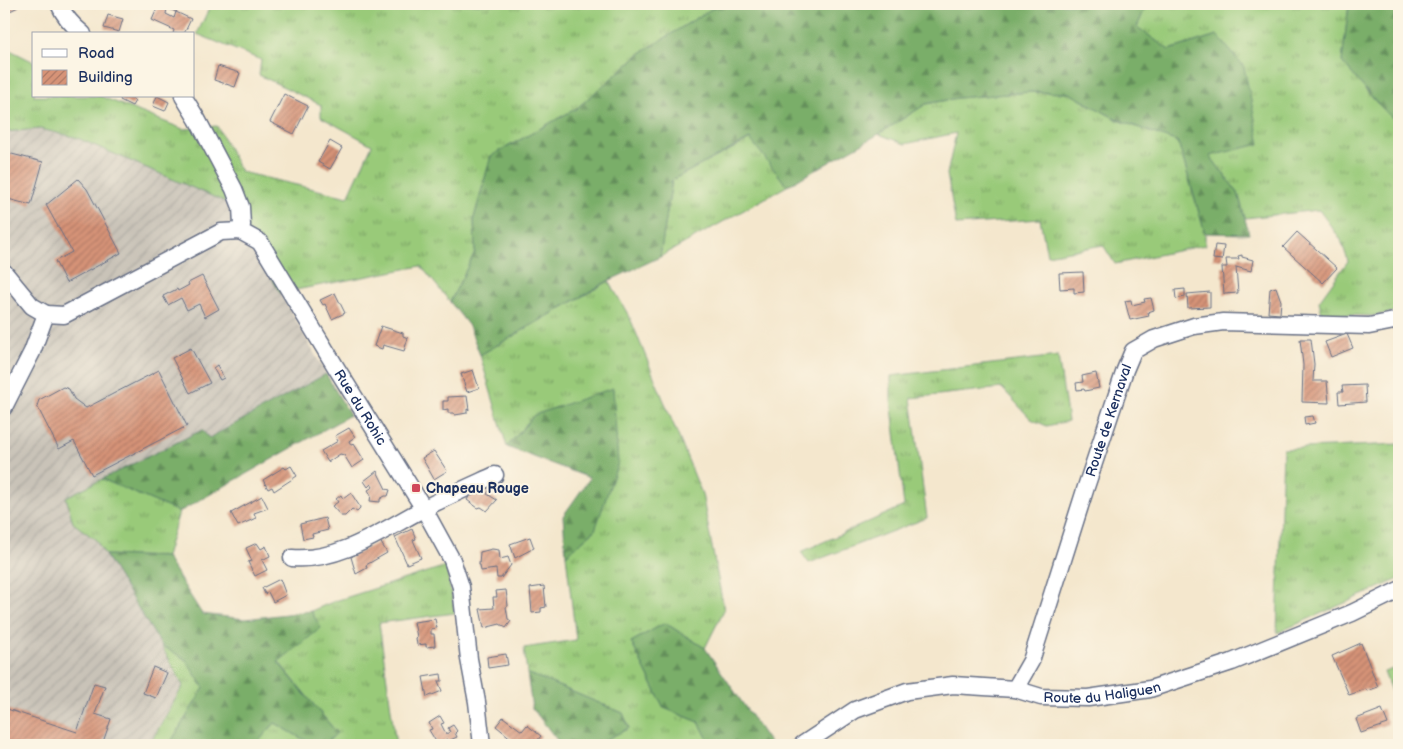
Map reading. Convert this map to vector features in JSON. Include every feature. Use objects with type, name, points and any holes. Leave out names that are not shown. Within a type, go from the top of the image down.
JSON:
[{"type":"street","points":[[59,4],[62,12],[80,32]]},
{"type":"street","points":[[4,272],[32,306],[46,314],[64,315],[221,232],[240,231],[242,225],[241,208],[234,189],[184,98]]},
{"type":"street","name":"Rue du Rohic","points":[[240,231],[260,242],[424,509],[452,560],[461,587],[469,659],[482,745]]},
{"type":"street","points":[[4,408],[32,352],[46,314]]},
{"type":"street","name":"Route de Kernaval","points":[[1016,689],[1031,662],[1089,478],[1133,351],[1154,339],[1194,326],[1223,322],[1368,326],[1399,320]]},
{"type":"street","points":[[292,558],[313,558],[335,553],[495,475]]},
{"type":"street","name":"Route du Haliguen","points":[[802,745],[855,710],[907,691],[953,685],[1016,689],[1041,697],[1088,698],[1150,689],[1232,662],[1360,609],[1399,590]]},
{"type":"shaded area","points":[[40,129],[75,137],[230,204],[326,374],[208,438],[202,430],[73,523],[96,540],[170,660],[183,686],[149,745],[4,745],[4,132]]},
{"type":"green space","points":[[211,4],[719,4],[641,53],[577,108],[491,156],[474,218],[475,252],[450,302],[421,266],[280,293],[230,204],[75,137],[40,129],[4,132],[4,47],[32,61],[32,98],[105,98],[183,129],[217,126],[241,172],[348,197],[372,145],[321,117],[321,105],[259,75],[261,60],[197,34]]},
{"type":"green space","points":[[719,4],[1147,4],[1137,27],[1169,50],[1217,35],[1244,67],[1260,144],[1210,156],[1238,193],[1249,234],[1205,233],[1178,142],[1118,120],[1069,93],[1031,92],[957,98],[926,104],[879,134],[787,186],[750,139],[672,180],[660,257],[608,281],[480,355],[469,326],[450,302],[475,252],[474,218],[491,156],[577,108],[641,53]]},
{"type":"green space","points":[[1147,4],[1349,4],[1342,62],[1376,102],[1399,125],[1399,311],[1372,316],[1322,314],[1319,301],[1348,261],[1341,240],[1319,210],[1245,218],[1238,193],[1210,156],[1217,35],[1169,50],[1137,27]]},
{"type":"green space","points":[[1349,4],[1399,4],[1399,125],[1376,102],[1342,62]]},
{"type":"green space","points":[[1031,92],[1069,93],[1118,120],[1178,142],[1205,233],[1205,245],[1115,264],[1103,245],[1047,255],[1040,219],[956,225],[947,174],[956,133],[905,144],[879,134],[926,104],[957,98]]},
{"type":"green space","points":[[751,139],[787,186],[660,257],[672,180]]},
{"type":"green space","points":[[609,281],[630,318],[702,494],[724,610],[705,648],[665,623],[631,642],[664,708],[699,722],[711,745],[595,745],[629,728],[623,713],[527,673],[524,648],[576,640],[566,555],[595,530],[613,389],[534,415],[507,447],[480,355]]},
{"type":"green space","points":[[1058,356],[1068,421],[1047,426],[1031,419],[1002,388],[911,398],[927,518],[809,563],[801,552],[904,506],[891,400],[891,376]]},
{"type":"green space","points":[[326,374],[350,415],[179,512],[102,479],[202,430],[209,438]]},
{"type":"green space","points":[[613,388],[618,463],[595,530],[566,555],[563,516],[590,478],[507,447],[534,415]]},
{"type":"green space","points":[[1399,444],[1399,579],[1277,633],[1283,449]]},
{"type":"green space","points":[[102,479],[179,512],[166,557],[105,555],[96,540],[73,523],[66,497]]},
{"type":"green space","points":[[105,555],[166,557],[202,614],[245,619],[311,611],[321,628],[278,662],[337,733],[324,745],[313,745],[275,723],[255,745],[169,745],[204,688],[185,659],[161,645]]},
{"type":"green space","points":[[446,566],[455,613],[379,623],[396,745],[324,745],[337,733],[278,661],[320,628],[311,611],[335,601]]},
{"type":"green space","points":[[665,623],[705,648],[771,745],[711,745],[699,722],[664,708],[631,642]]},
{"type":"green space","points":[[161,645],[185,659],[204,688],[169,745],[149,745],[183,686]]},
{"type":"green space","points":[[1399,667],[1399,713],[1384,672]]},
{"type":"green space","points":[[527,673],[623,713],[629,728],[595,745],[561,745],[532,708]]},
{"type":"green space","points":[[275,723],[313,745],[255,745]]},
{"type":"building","points":[[4,4],[16,4],[18,7],[4,14]]},
{"type":"building","points":[[159,4],[180,4],[176,12],[191,19],[185,32],[174,32],[174,30],[152,20]],"holes":[[[167,8],[176,12],[174,18],[166,14]]]},
{"type":"building","points":[[108,15],[123,19],[119,32],[104,28]]},
{"type":"building","points":[[218,66],[240,73],[235,87],[214,80]]},
{"type":"building","points":[[284,94],[308,106],[294,134],[270,122]]},
{"type":"building","points":[[121,98],[131,98],[135,101],[132,106],[120,100]]},
{"type":"building","points":[[156,98],[169,102],[165,111],[153,106]]},
{"type":"building","points":[[330,141],[342,148],[330,169],[318,162]]},
{"type":"building","points":[[4,152],[43,162],[31,205],[4,198]]},
{"type":"building","points":[[78,179],[87,189],[121,253],[66,283],[55,261],[72,252],[46,205]]},
{"type":"building","points":[[1297,232],[1337,268],[1323,283],[1283,247]]},
{"type":"building","points":[[1215,245],[1224,246],[1222,260],[1213,259]]},
{"type":"building","points":[[1242,255],[1242,257],[1253,260],[1251,271],[1236,267],[1238,293],[1224,294],[1222,267],[1227,267],[1226,259],[1239,259],[1238,256]]},
{"type":"building","points":[[1083,272],[1084,292],[1074,293],[1074,288],[1060,289],[1059,273]]},
{"type":"building","points":[[202,276],[219,309],[205,317],[199,304],[187,310],[181,298],[168,305],[163,296],[177,289],[178,291]]},
{"type":"building","points":[[1276,287],[1281,301],[1280,314],[1268,313],[1270,289]]},
{"type":"building","points":[[1185,289],[1185,297],[1176,299],[1175,290]]},
{"type":"building","points":[[1210,292],[1210,307],[1188,308],[1187,294]]},
{"type":"building","points":[[335,293],[345,313],[332,319],[325,304],[323,305],[320,300]]},
{"type":"building","points":[[1151,298],[1154,310],[1148,312],[1149,316],[1130,320],[1125,301],[1131,300],[1132,305],[1145,302],[1144,299]]},
{"type":"building","points":[[381,326],[403,333],[403,336],[408,338],[404,351],[383,345],[382,349],[374,346]]},
{"type":"building","points":[[1347,334],[1353,348],[1331,357],[1325,342]]},
{"type":"building","points":[[1300,339],[1311,339],[1314,364],[1313,381],[1327,381],[1329,403],[1302,402],[1303,365]]},
{"type":"building","points":[[191,348],[210,383],[190,393],[172,358]]},
{"type":"building","points":[[217,365],[224,378],[220,380],[213,368]]},
{"type":"building","points":[[159,370],[187,426],[92,475],[74,441],[59,449],[37,406],[39,400],[63,387],[69,389],[74,399],[86,408]]},
{"type":"building","points":[[473,370],[479,388],[467,392],[461,374]]},
{"type":"building","points":[[1096,373],[1099,388],[1085,391],[1084,389],[1077,390],[1076,383],[1083,382],[1082,376]]},
{"type":"building","points":[[1365,385],[1366,402],[1339,404],[1338,392],[1343,392],[1342,386]]},
{"type":"building","points":[[467,396],[469,410],[467,409],[467,413],[455,415],[454,413],[448,413],[448,409],[443,410],[443,401],[448,401],[448,397]]},
{"type":"building","points":[[1313,416],[1315,423],[1305,425],[1304,417]]},
{"type":"building","points":[[349,428],[355,437],[349,441],[351,445],[354,444],[364,460],[352,468],[344,455],[340,454],[328,462],[321,451],[338,441],[335,436]]},
{"type":"building","points":[[434,451],[447,471],[434,479],[422,458]]},
{"type":"building","points":[[291,466],[297,476],[274,491],[272,487],[268,489],[263,480],[284,467],[286,469]]},
{"type":"building","points":[[377,471],[386,489],[390,490],[388,496],[380,499],[380,502],[370,501],[371,495],[368,490],[373,487],[371,484],[368,487],[364,481]]},
{"type":"building","points":[[493,484],[487,494],[497,500],[487,511],[481,507],[478,508],[467,500],[473,490]]},
{"type":"building","points":[[351,493],[360,507],[359,510],[357,512],[352,509],[345,516],[341,516],[332,506],[338,502],[336,499],[341,495],[343,499]]},
{"type":"building","points":[[262,496],[268,508],[254,513],[256,518],[238,526],[231,513]]},
{"type":"building","points":[[325,518],[328,530],[312,534],[313,537],[303,539],[300,524]]},
{"type":"building","points":[[412,529],[416,539],[413,540],[421,558],[407,564],[395,537]]},
{"type":"building","points":[[530,537],[534,548],[515,558],[510,544]]},
{"type":"building","points":[[380,541],[387,553],[366,565],[367,568],[356,574],[351,557]]},
{"type":"building","points":[[257,543],[261,549],[266,546],[270,556],[262,560],[267,570],[255,576],[248,562],[252,561],[246,548]]},
{"type":"building","points":[[492,549],[499,550],[500,559],[508,557],[511,565],[501,578],[497,578],[496,569],[481,571],[479,565],[480,552]]},
{"type":"building","points":[[280,579],[286,595],[273,602],[268,592],[265,594],[262,588]]},
{"type":"building","points":[[544,586],[546,607],[541,608],[541,612],[532,613],[530,588]]},
{"type":"building","points":[[506,590],[508,606],[506,607],[508,619],[511,621],[506,628],[500,624],[484,628],[480,609],[494,608],[493,597],[497,597],[496,591]]},
{"type":"building","points":[[435,619],[437,628],[431,629],[431,634],[434,634],[435,646],[417,645],[414,622]]},
{"type":"building","points":[[1361,643],[1378,687],[1349,695],[1332,656]]},
{"type":"building","points":[[506,654],[508,665],[488,668],[487,657]]},
{"type":"building","points":[[153,667],[167,673],[156,698],[143,693]]},
{"type":"building","points":[[441,674],[442,681],[438,681],[442,691],[427,697],[423,677]]},
{"type":"building","points":[[94,683],[105,686],[95,714],[111,719],[102,745],[4,745],[4,708],[77,732]]},
{"type":"building","points":[[1382,709],[1388,724],[1361,733],[1356,719]]},
{"type":"building","points":[[440,716],[444,723],[441,724],[446,734],[450,732],[448,728],[453,725],[457,731],[455,733],[457,737],[448,741],[447,739],[444,741],[445,743],[438,745],[429,730],[432,729],[429,723]]},
{"type":"building","points":[[503,717],[522,731],[527,725],[541,736],[537,741],[534,739],[530,745],[524,741],[519,745],[496,726]]},
{"type":"place","name":"Chapeau Rouge","points":[[416,488]]}]
